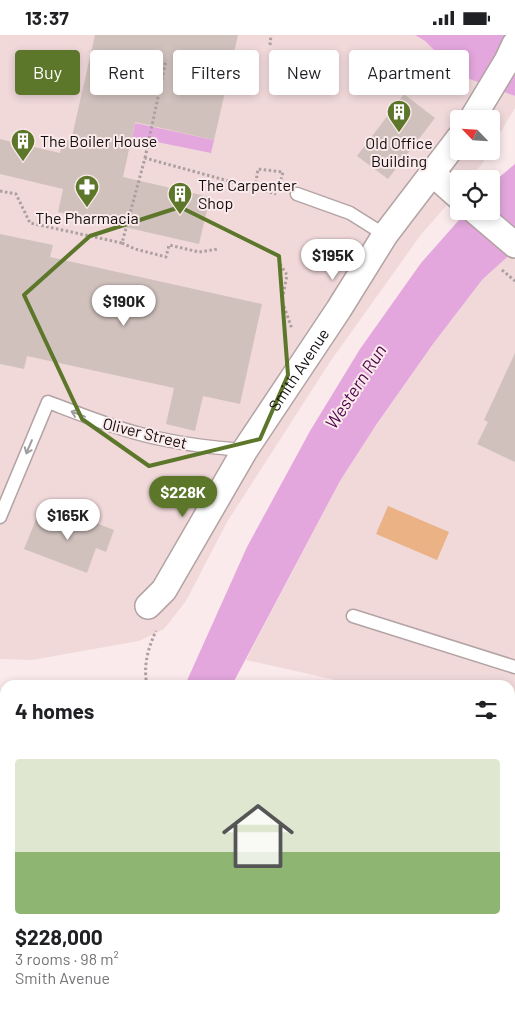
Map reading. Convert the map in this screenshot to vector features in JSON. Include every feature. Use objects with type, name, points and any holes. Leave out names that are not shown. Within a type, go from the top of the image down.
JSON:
[{"type":"street","points":[[477,110],[515,44]]},
{"type":"street","name":"Smith Avenue","points":[[148,606],[164,590],[245,451],[339,309],[385,235],[450,150]]},
{"type":"street","points":[[432,173],[450,189]]},
{"type":"street","points":[[486,220],[515,245]]},
{"type":"lane","points":[[297,194],[350,213],[385,235]]},
{"type":"lane","name":"Oliver Street","points":[[0,517],[48,402],[100,422],[160,439],[245,451]]},
{"type":"lane","points":[[353,616],[515,667]]},
{"type":"path","points":[[270,45],[271,35]]},
{"type":"path","points":[[122,243],[152,126],[166,60]]},
{"type":"path","points":[[144,158],[255,189],[278,195],[283,172],[258,169],[255,189]]},
{"type":"path","points":[[0,191],[16,194],[30,223],[122,243],[135,249],[166,257],[169,245],[199,252],[218,249]]},
{"type":"path","points":[[280,264],[287,275],[282,301],[292,330]]},
{"type":"highlighted area","points":[[180,207],[279,256],[288,375],[260,439],[149,466],[82,419],[24,295],[90,236]]},
{"type":"shaded area","points":[[0,35],[415,35],[434,50],[349,50],[349,95],[469,95],[469,79],[515,96],[515,108],[500,133],[500,110],[450,110],[450,160],[484,160],[477,170],[450,170],[450,201],[420,236],[330,362],[227,522],[186,601],[164,629],[139,641],[32,660],[0,659]]},
{"type":"shaded area","points":[[515,250],[515,680],[336,680],[246,660],[340,481],[376,425],[433,344],[482,280]]},
{"type":"shaded area","points":[[388,506],[449,532],[437,560],[376,534]]},
{"type":"water","points":[[415,35],[515,35],[515,96],[469,79],[469,50],[434,50]]},
{"type":"water","points":[[135,123],[214,140],[211,153],[132,137]]},
{"type":"water","name":"Western Run","points":[[515,164],[515,250],[482,280],[433,344],[376,425],[340,481],[235,680],[187,680],[247,547],[310,431],[360,349],[421,263],[459,220],[500,220],[500,176]]},
{"type":"building","points":[[95,35],[238,35],[235,50],[173,50],[173,95],[224,95],[214,140],[135,122],[123,177],[210,197],[199,244],[58,212],[63,189],[0,174],[0,139],[60,153],[63,139],[71,141],[90,57],[90,95],[163,95],[163,50],[92,50]]},
{"type":"building","name":"Old Office Building","points":[[403,95],[435,118],[388,179],[357,156]]},
{"type":"building","points":[[0,234],[53,245],[50,257],[262,304],[240,404],[203,396],[195,431],[166,424],[174,388],[27,356],[24,369],[0,364]]},
{"type":"building","points":[[515,353],[515,462],[477,444],[488,422],[484,420]]},
{"type":"building","points":[[39,512],[74,525],[78,516],[114,530],[106,552],[96,548],[87,573],[24,549]]},
{"type":"place","name":"Old Office Building","points":[[399,133]]},
{"type":"place","name":"The Boiler House","points":[[23,162]]},
{"type":"place","name":"The Pharmacia","points":[[87,208]]},
{"type":"place","name":"The Carpenter Shop","points":[[180,215]]}]
